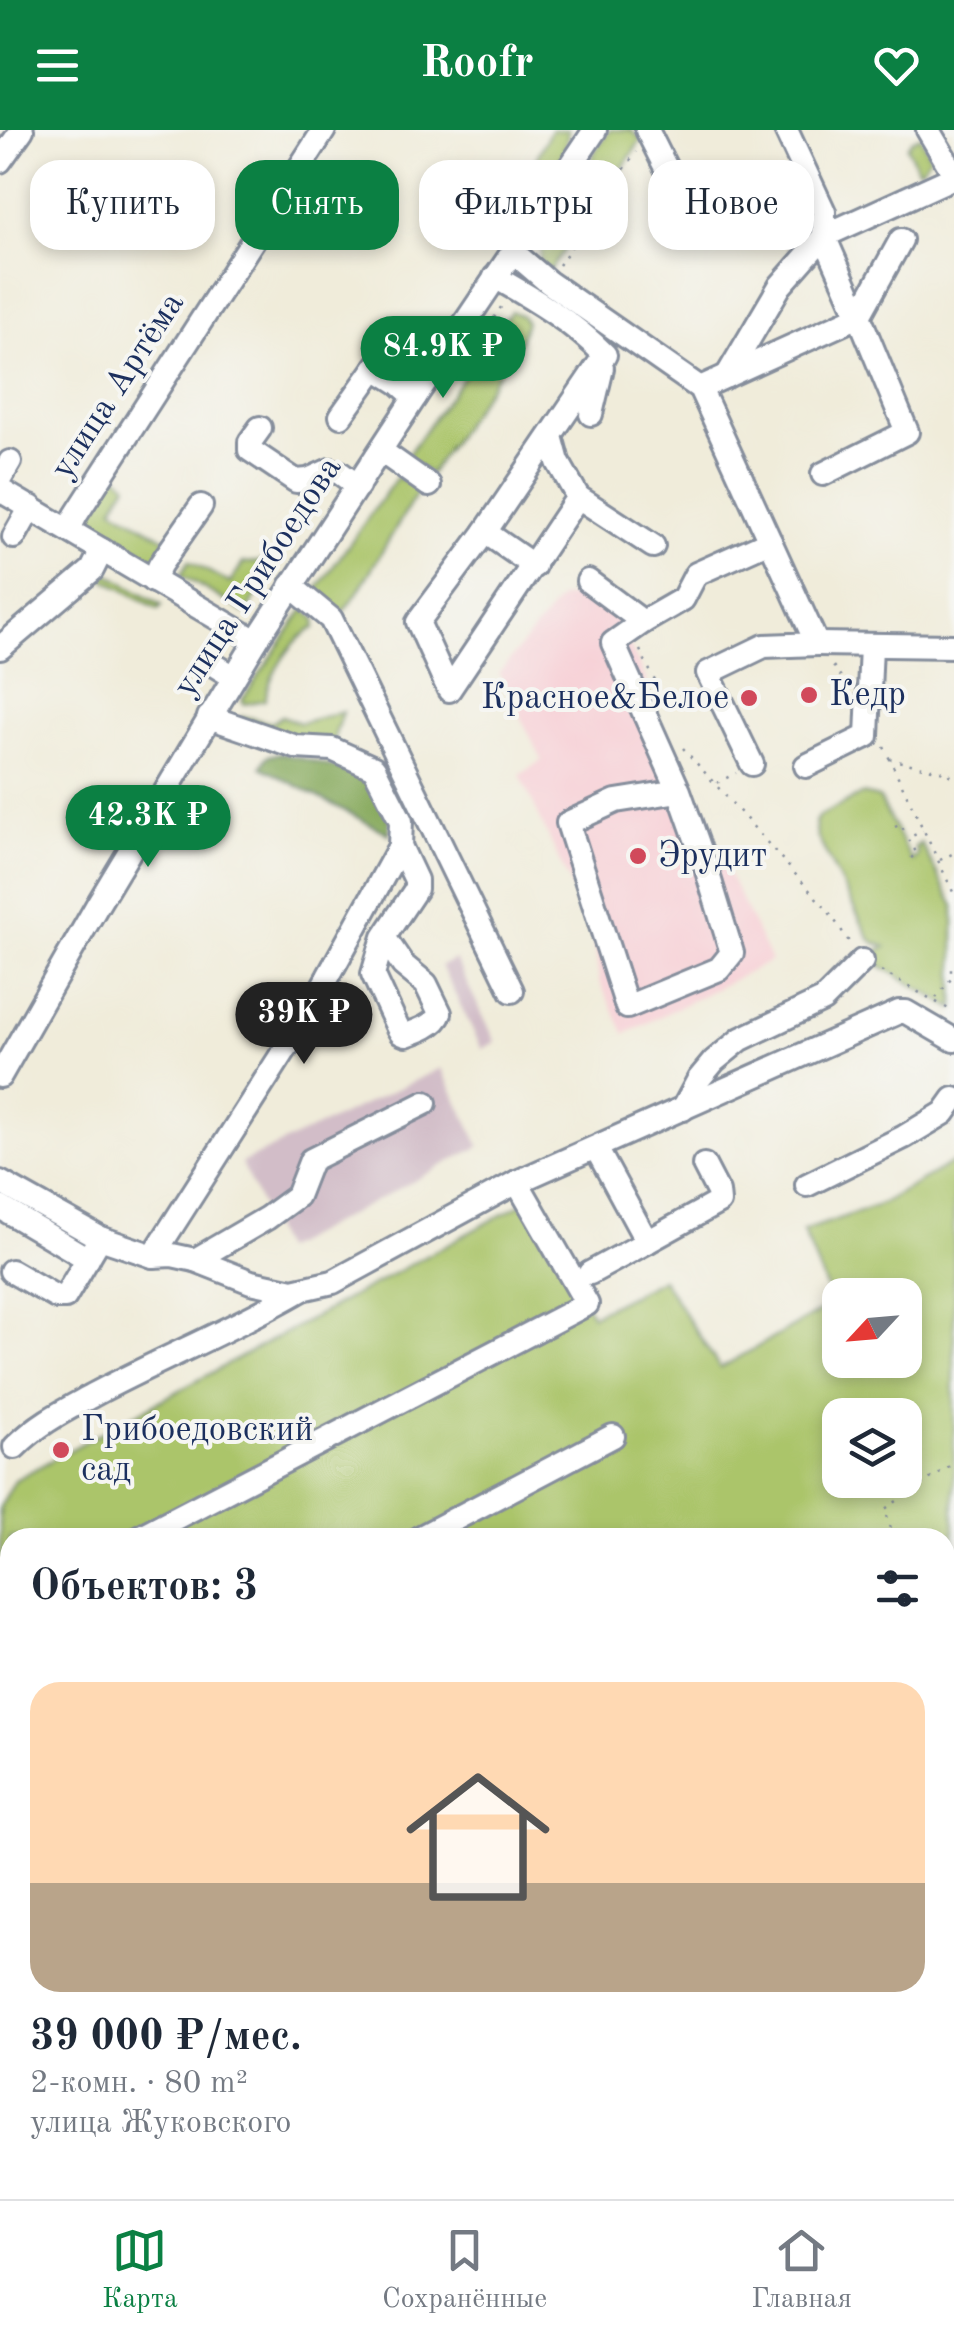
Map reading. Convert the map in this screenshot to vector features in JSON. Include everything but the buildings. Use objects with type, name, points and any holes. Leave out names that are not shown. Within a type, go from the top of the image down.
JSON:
[{"type":"street","points":[[0,162],[22,130]]},
{"type":"street","name":"улица Артёма","points":[[69,529],[324,130]]},
{"type":"street","name":"улица Грибоедова","points":[[575,160],[595,130]]},
{"type":"street","points":[[786,130],[824,212],[824,236],[908,432],[823,474]]},
{"type":"street","points":[[726,376],[780,286],[824,236],[954,176],[928,130]]},
{"type":"street","points":[[648,131],[662,160]]},
{"type":"street","points":[[700,388],[860,316],[901,240]]},
{"type":"street","points":[[513,252],[548,282],[700,388],[817,644]]},
{"type":"street","name":"улица Грибоедова","points":[[0,1076],[256,641],[513,252]]},
{"type":"street","points":[[496,277],[590,340],[605,355]]},
{"type":"street","points":[[341,416],[392,344]]},
{"type":"street","points":[[591,414],[605,355]]},
{"type":"street","points":[[578,497],[449,690],[418,622],[485,532],[605,355]]},
{"type":"street","points":[[375,368],[415,397]]},
{"type":"street","points":[[260,428],[250,442],[250,450],[292,479],[302,482],[334,470],[358,486]]},
{"type":"street","points":[[551,436],[558,462],[578,497],[652,546]]},
{"type":"street","points":[[381,451],[429,484]]},
{"type":"street","points":[[0,490],[256,641]]},
{"type":"street","points":[[152,581],[201,506]]},
{"type":"street","points":[[14,537],[30,508]]},
{"type":"street","points":[[485,532],[534,566]]},
{"type":"street","points":[[679,791],[616,801],[568,823],[627,1007],[719,969],[732,952],[679,791],[612,643],[639,631],[683,599],[696,574],[770,541]]},
{"type":"street","points":[[0,648],[92,570],[102,550]]},
{"type":"street","points":[[588,580],[639,631]]},
{"type":"street","points":[[292,586],[330,619],[512,991]]},
{"type":"street","points":[[752,764],[708,673],[764,646],[954,646]]},
{"type":"street","points":[[806,766],[867,736],[870,646]]},
{"type":"street","points":[[211,663],[234,677]]},
{"type":"street","points":[[153,1256],[306,1014],[400,846],[401,821],[374,768],[332,749],[296,747],[209,717]]},
{"type":"street","points":[[384,937],[416,889],[416,880],[400,846]]},
{"type":"street","points":[[683,1109],[714,1061],[741,1039],[823,1000],[862,961]]},
{"type":"street","points":[[0,1207],[94,1248],[172,1255],[251,1282],[303,1290],[333,1282],[517,1182],[899,1012],[906,1012],[954,1040]]},
{"type":"street","points":[[807,1185],[917,1129],[944,1113],[954,1099]]},
{"type":"street","points":[[195,1260],[298,1196],[311,1160],[425,1104]]},
{"type":"street","points":[[596,1148],[647,1242]]},
{"type":"street","points":[[590,1273],[719,1202],[704,1165]]},
{"type":"street","points":[[0,1182],[94,1248]]},
{"type":"street","points":[[156,1528],[588,1304],[517,1182]]},
{"type":"street","points":[[10,1271],[60,1298],[68,1294],[94,1248]]},
{"type":"street","points":[[15,1447],[34,1428],[82,1401],[303,1290]]},
{"type":"street","points":[[438,1528],[613,1436]]},
{"type":"path","points":[[548,282],[648,131]]},
{"type":"path","points":[[639,631],[669,710],[669,722]]},
{"type":"path","points":[[817,644],[868,714]]},
{"type":"path","points":[[882,744],[954,894]]},
{"type":"path","points":[[681,746],[829,912],[862,961],[954,1012]]},
{"type":"path","points":[[889,759],[950,773],[954,782]]},
{"type":"path","points":[[895,827],[901,824],[917,854],[910,858]]},
{"type":"path","points":[[908,838],[924,830]]},
{"type":"path","points":[[938,861],[954,853]]},
{"type":"path","points":[[935,1000],[951,979],[954,966]]},
{"type":"path","points":[[891,1528],[885,1509],[954,1463]]},
{"type":"shaded area","name":"Эрудит","points":[[576,595],[616,617],[647,681],[640,690],[771,961],[625,1034],[599,981],[594,936],[520,775],[542,760],[499,673],[560,598]]},
{"type":"shaded area","points":[[455,959],[496,1042],[482,1049],[441,966]]},
{"type":"shaded area","points":[[441,1068],[480,1146],[282,1250],[241,1163]]},
{"type":"green space","points":[[551,130],[568,130],[559,160],[536,160]]},
{"type":"green space","points":[[610,130],[630,130],[642,139],[628,160],[592,160]]},
{"type":"green space","points":[[920,136],[930,156],[918,169],[907,147]]},
{"type":"green space","points":[[564,250],[550,270],[541,264],[541,252]]},
{"type":"green space","points":[[511,311],[526,322],[520,341],[430,474],[406,457]]},
{"type":"green space","points":[[114,472],[127,484],[113,508],[167,540],[155,560],[83,517]]},
{"type":"green space","points":[[397,477],[420,488],[356,595],[342,613],[335,615],[313,595]]},
{"type":"green space","points":[[280,556],[246,613],[181,575],[189,561],[230,583],[243,563]]},
{"type":"green space","points":[[106,572],[162,605],[158,609],[99,576]]},
{"type":"green space","points":[[304,609],[316,619],[315,628],[283,658],[265,700],[244,704],[242,700]]},
{"type":"green space","points":[[342,712],[332,744],[238,723],[242,716],[272,723],[282,716],[300,723]]},
{"type":"green space","points":[[280,753],[343,771],[373,787],[389,810],[389,834],[261,767],[267,756]]},
{"type":"green space","points":[[863,794],[879,798],[912,861],[918,855],[915,847],[921,843],[954,906],[954,1009],[866,957],[886,947],[870,939],[817,836],[815,822]]},
{"type":"green space","points":[[954,1162],[954,1528],[0,1528],[0,1507],[15,1480],[527,1201],[592,1315],[662,1279],[720,1368],[822,1310],[822,1378],[922,1378],[922,1278],[822,1278],[803,1231],[879,1205]]},
{"type":"place","name":"Кедр","points":[[809,695]]},
{"type":"place","name":"Красное&Белое","points":[[749,698]]},
{"type":"place","name":"Эрудит","points":[[638,856]]},
{"type":"place","name":"Грибоедовский сад","points":[[61,1450]]}]
